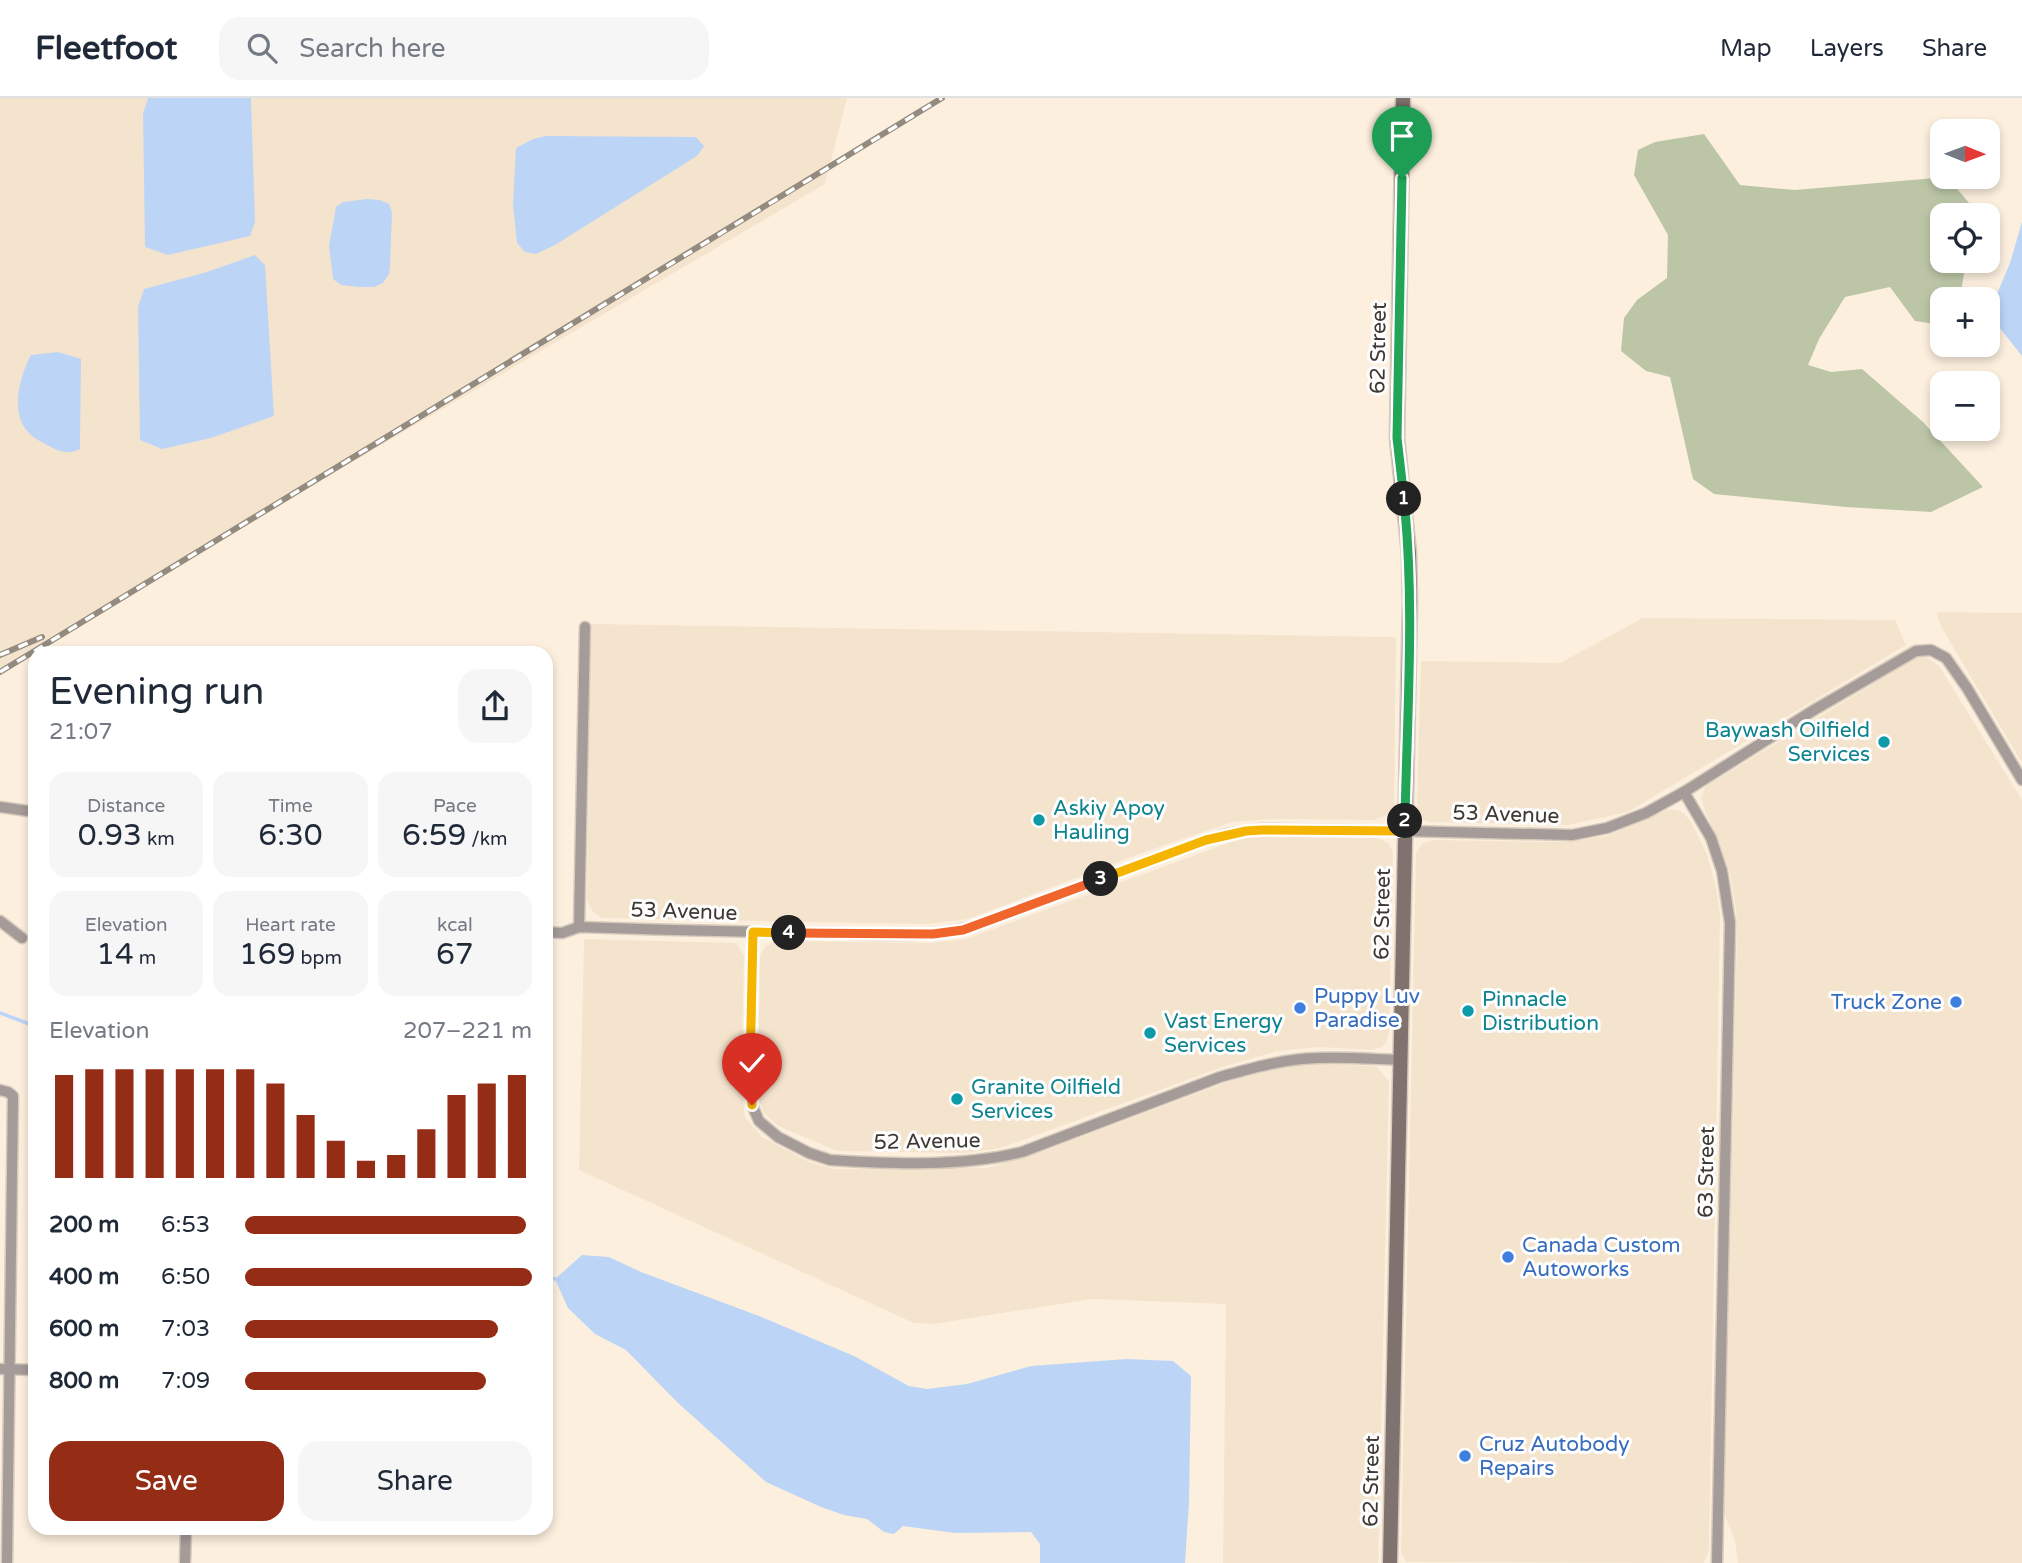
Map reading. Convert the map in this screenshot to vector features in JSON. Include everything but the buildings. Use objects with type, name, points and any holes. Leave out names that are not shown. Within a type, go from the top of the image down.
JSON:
[{"type":"main road","name":"62 Street","points":[[1390,1563],[1410,602],[1409,553],[1397,438],[1404,98]]},
{"type":"street","points":[[579,928],[585,628]]},
{"type":"street","name":"53 Avenue","points":[[553,932],[579,928],[933,934],[963,930],[1228,834],[1262,830],[1572,835],[1606,828],[1631,819],[1684,792],[1916,651],[1931,650],[1946,658],[2022,780]]},
{"type":"street","name":"63 Street","points":[[1684,792],[1711,838],[1722,871],[1730,923],[1717,1563]]},
{"type":"street","points":[[0,807],[28,811]]},
{"type":"street","points":[[0,921],[22,938]]},
{"type":"street","name":"52 Avenue","points":[[753,932],[750,1059],[752,1105],[760,1121],[778,1137],[830,1160],[966,1163],[1000,1158],[1220,1077],[1250,1069],[1317,1058],[1401,1060]]},
{"type":"street","points":[[0,1090],[13,1096],[6,1369],[7,1563]]},
{"type":"street","points":[[0,1177],[12,1181]]},
{"type":"street","points":[[6,1369],[28,1370]]},
{"type":"street","points":[[185,1563],[186,1535]]},
{"type":"shaded area","points":[[0,98],[847,98],[825,184],[39,646],[28,646],[28,653],[0,669]]},
{"type":"shaded area","points":[[1936,612],[2022,613],[2022,763],[1942,628]]},
{"type":"shaded area","points":[[1643,618],[1895,620],[1906,645],[1628,812],[1569,825],[1429,822],[1420,819],[1417,807],[1421,661],[1560,663]]},
{"type":"shaded area","points":[[591,624],[1396,637],[1394,806],[1387,815],[1375,820],[1269,819],[1232,822],[968,919],[929,924],[602,918],[592,911],[587,900]]},
{"type":"shaded area","points":[[1919,656],[1927,657],[1939,666],[2022,800],[2022,1563],[1738,1563],[1735,1541],[1724,1513],[1736,909],[1730,873],[1701,798],[1705,787]]},
{"type":"shaded area","points":[[1669,809],[1681,811],[1690,820],[1707,854],[1720,914],[1709,1549],[1704,1563],[1406,1562],[1401,1553],[1416,853],[1422,844],[1432,840],[1563,842],[1607,836]]},
{"type":"shaded area","points":[[1255,836],[1378,838],[1389,844],[1393,852],[1389,1033],[1382,1047],[1371,1050],[1319,1047],[1278,1051],[1225,1066],[1001,1148],[965,1153],[837,1151],[778,1126],[764,1113],[758,1097],[760,957],[765,947],[774,941],[930,943],[966,939],[1231,842]]},
{"type":"shaded area","points":[[584,939],[736,943],[744,955],[741,1091],[745,1117],[762,1137],[809,1162],[834,1169],[987,1168],[1044,1151],[1244,1076],[1318,1064],[1376,1066],[1389,1081],[1378,1563],[1223,1563],[1226,1304],[1091,1299],[934,1324],[914,1323],[579,1170]]},
{"type":"green space","points":[[1704,134],[1740,185],[1795,190],[1930,178],[1930,189],[1957,189],[1969,203],[1930,203],[1930,273],[1964,273],[1962,287],[1930,287],[1930,323],[1915,321],[1890,287],[1845,297],[1819,339],[1808,365],[1831,372],[1862,369],[1923,422],[1930,430],[1930,441],[1941,441],[1983,487],[1931,512],[1714,494],[1693,479],[1670,377],[1646,371],[1621,351],[1624,318],[1637,300],[1667,278],[1668,235],[1634,175],[1638,150],[1655,142]]},
{"type":"water","points":[[148,98],[251,98],[255,222],[250,236],[168,255],[145,247],[143,114]]},
{"type":"water","points":[[546,136],[696,137],[704,146],[697,156],[555,245],[536,254],[525,252],[517,243],[513,205],[516,148]]},
{"type":"water","points":[[367,199],[389,204],[392,212],[389,274],[383,283],[374,287],[341,285],[333,279],[329,245],[336,207],[343,202]]},
{"type":"water","points":[[2022,222],[2022,356],[2000,328],[2000,287]]},
{"type":"water","points":[[255,255],[265,265],[274,416],[211,438],[162,449],[140,440],[138,307],[144,289],[207,272]]},
{"type":"water","points":[[58,352],[81,359],[80,449],[72,452],[57,450],[31,435],[23,425],[18,408],[21,380],[31,355]]},
{"type":"water","points":[[582,1255],[609,1257],[641,1272],[759,1316],[854,1356],[909,1386],[927,1389],[967,1384],[1031,1366],[1127,1359],[1173,1361],[1191,1376],[1185,1563],[1040,1563],[1040,1544],[1031,1532],[955,1533],[903,1526],[894,1534],[884,1532],[867,1519],[821,1507],[766,1482],[677,1402],[626,1350],[595,1334],[568,1308],[555,1279]]},
{"type":"waterway","points":[[0,1013],[28,1023]]},
{"type":"railway","points":[[43,646],[942,98]]},
{"type":"railway","points":[[0,655],[42,637]]},
{"type":"railway","points":[[0,672],[28,655]]},
{"type":"place","name":"Baywash Oilfield Services","points":[[1884,742]]},
{"type":"place","name":"Askiy Apoy Hauling","points":[[1039,820]]},
{"type":"place","name":"Truck Zone","points":[[1956,1002]]},
{"type":"place","name":"Puppy Luv Paradise","points":[[1300,1008]]},
{"type":"place","name":"Pinnacle Distribution","points":[[1468,1011]]},
{"type":"place","name":"Vast Energy Services","points":[[1150,1033]]},
{"type":"place","name":"Granite Oilfield Services","points":[[957,1099]]},
{"type":"place","name":"Canada Custom Autoworks","points":[[1508,1257]]},
{"type":"place","name":"Cruz Autobody Repairs","points":[[1465,1456]]},
{"type":"route","points":[[752,1105],[750,1069],[753,932],[933,934],[963,930],[1228,834],[1262,830],[1404,831],[1410,602],[1405,502],[1397,438],[1402,178]]}]
